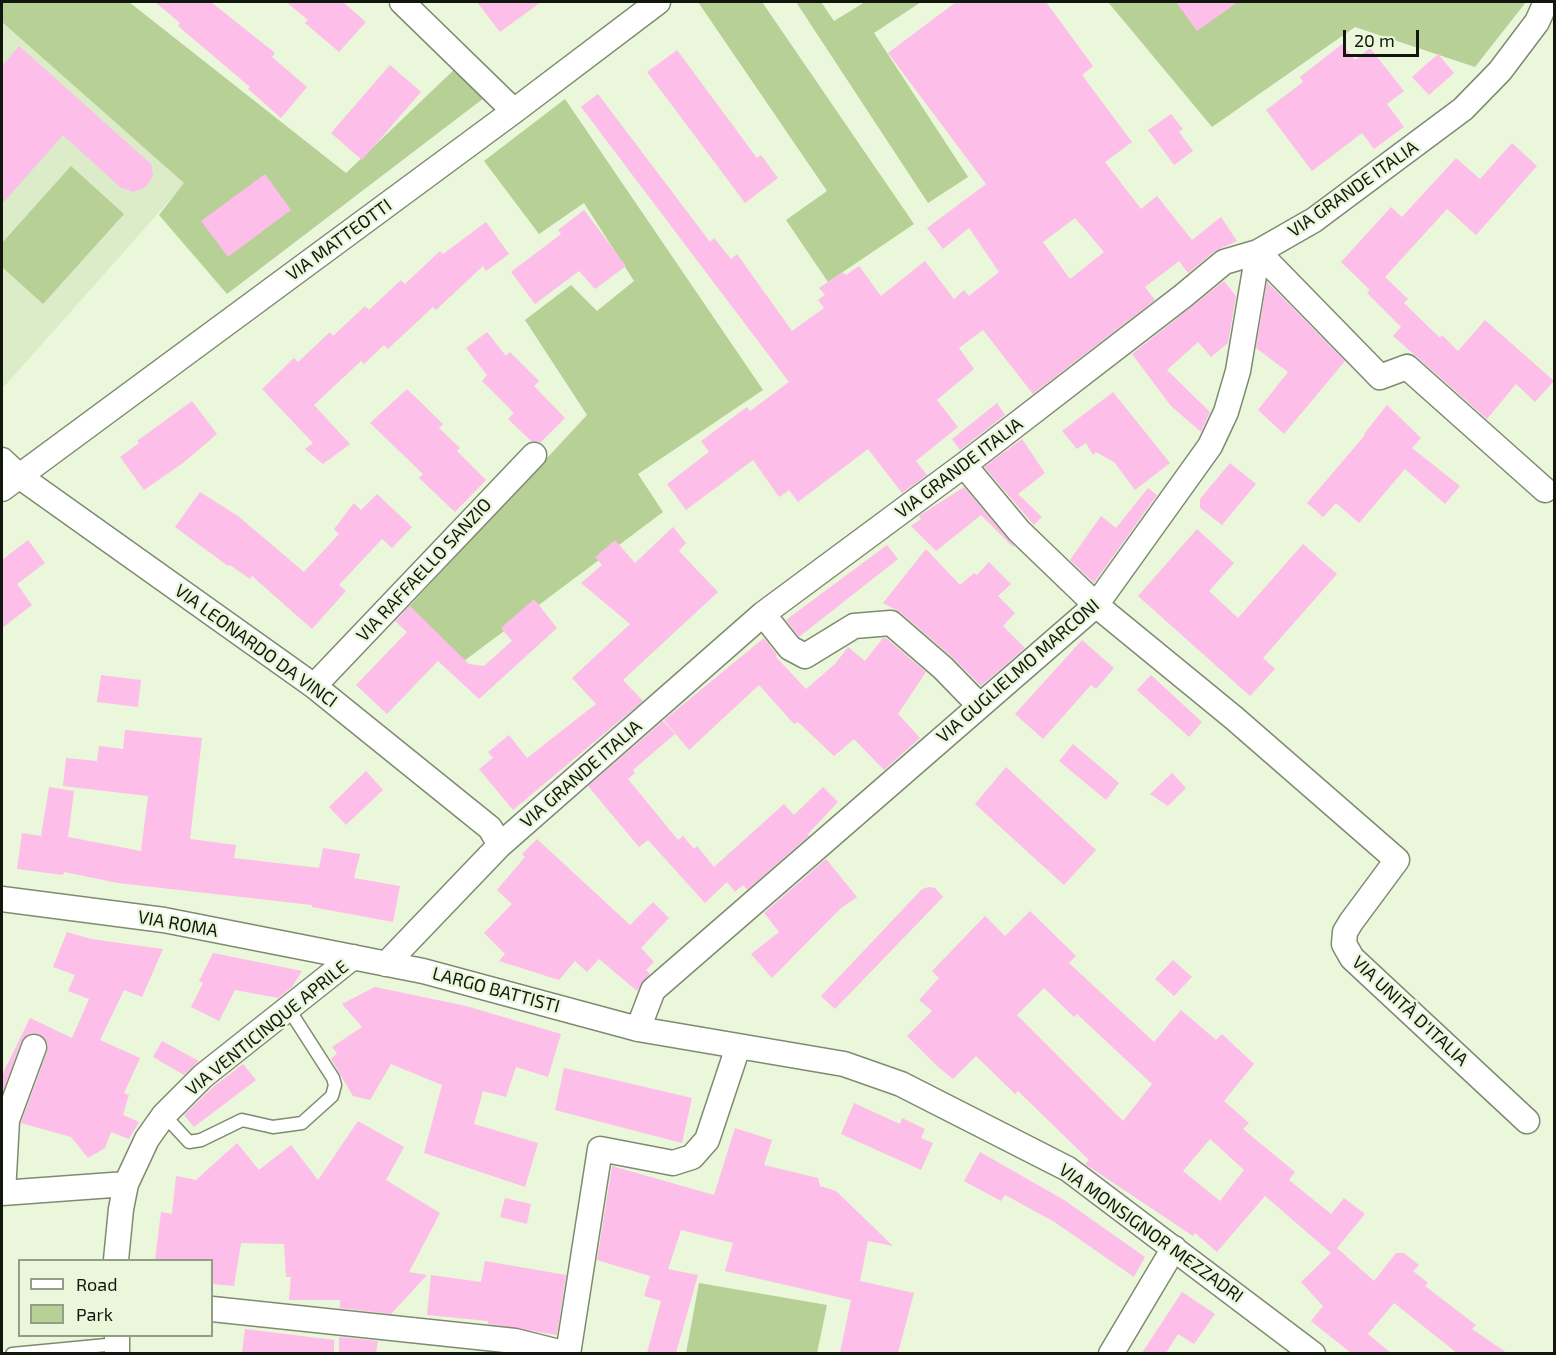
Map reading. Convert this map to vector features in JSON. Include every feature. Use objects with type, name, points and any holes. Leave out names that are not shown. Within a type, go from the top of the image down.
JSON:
[{"type":"street","points":[[402,2],[514,111]]},
{"type":"street","name":"VIA MATTEOTTI","points":[[7,475],[514,111],[657,2]]},
{"type":"street","name":"VIA GRANDE ITALIA","points":[[386,964],[500,845],[763,614],[964,465],[1224,262],[1258,252],[1314,220],[1359,189],[1463,109],[1500,71],[1546,13]]},
{"type":"street","points":[[1258,252],[1380,377],[1407,367],[1545,490]]},
{"type":"street","name":"VIA GUGLIELMO MARCONI","points":[[638,1029],[653,990],[1096,605],[1210,446],[1227,412],[1238,371],[1258,252]]},
{"type":"street","name":"VIA RAFFAELLO SANZIO","points":[[314,686],[534,454]]},
{"type":"street","points":[[964,465],[1019,531],[1096,605]]},
{"type":"street","name":"VIA LEONARDO DA VINCI","points":[[7,475],[314,686],[490,828],[500,845]]},
{"type":"street","name":"VIA UNITÀ D'ITALIA","points":[[1096,605],[1234,718],[1397,860],[1348,927],[1344,944],[1352,958],[1527,1121]]},
{"type":"street","points":[[763,614],[790,648],[805,656],[854,626],[891,622],[944,668],[979,705]]},
{"type":"street","name":"VIA ROMA","points":[[2,899],[164,920],[352,957]]},
{"type":"street","name":"LARGO BATTISTI","points":[[352,957],[423,971],[638,1029]]},
{"type":"street","name":"VIA VENTICINQUE APRILE","points":[[116,1259],[120,1209],[126,1184],[147,1139],[164,1115],[203,1076],[352,957]]},
{"type":"street","name":"VIA MONSIGNOR MEZZADRI","points":[[638,1029],[844,1064],[901,1084],[1068,1169],[1313,1353]]},
{"type":"street","points":[[34,1047],[7,1120],[2,1193],[126,1184]]},
{"type":"street","points":[[213,1309],[515,1341],[568,1353],[600,1149],[673,1163],[692,1157],[707,1140],[738,1047]]},
{"type":"street","points":[[1111,1353],[1174,1248]]},
{"type":"lane","points":[[164,1115],[189,1143],[201,1140],[242,1120],[273,1127],[302,1123],[332,1096],[335,1085],[333,1078],[288,1008]]},
{"type":"lane","points":[[12,1353],[117,1344]]},
{"type":"shaded area","points":[[2,22],[185,183],[2,389]]},
{"type":"green space","points":[[2,2],[129,2],[346,173],[459,65],[484,98],[227,294],[159,215],[184,183],[2,22]]},
{"type":"green space","points":[[698,2],[762,2],[914,224],[828,282],[786,220],[827,191]]},
{"type":"green space","points":[[796,2],[821,2],[834,21],[865,2],[921,2],[874,33],[968,177],[928,203]]},
{"type":"green space","points":[[1108,2],[1526,2],[1475,67],[1355,27],[1212,127]]},
{"type":"green space","points":[[565,99],[763,390],[638,474],[663,512],[460,664],[403,613],[587,415],[525,320],[571,285],[597,311],[634,281],[584,203],[539,234],[484,161]]},
{"type":"green space","points":[[71,166],[124,214],[43,304],[2,267],[2,243]]},
{"type":"green space","points":[[699,1283],[827,1305],[817,1353],[686,1353]]},
{"type":"building","points":[[155,2],[211,2],[275,53],[272,57],[307,87],[281,118],[248,89],[250,87],[178,26],[180,23]]},
{"type":"building","points":[[286,2],[343,2],[366,22],[339,52],[305,23],[308,20]]},
{"type":"building","points":[[477,2],[541,2],[500,32]]},
{"type":"building","points":[[956,2],[1046,2],[1093,66],[1082,75],[1132,142],[1105,162],[1141,209],[1157,196],[1192,240],[1221,217],[1237,241],[1215,251],[1188,273],[1179,261],[1145,287],[1155,300],[1033,394],[983,330],[959,348],[974,369],[937,400],[958,427],[916,461],[927,475],[902,493],[868,449],[798,502],[789,490],[779,497],[753,460],[686,510],[667,484],[709,452],[701,441],[747,407],[750,411],[789,382],[581,107],[598,94],[710,242],[714,238],[731,259],[737,254],[792,331],[824,308],[818,300],[825,295],[819,288],[843,272],[846,275],[859,266],[881,296],[925,261],[954,299],[964,290],[969,296],[999,272],[969,228],[943,249],[927,228],[986,184],[888,53]],"holes":[[[1075,218],[1104,252],[1070,279],[1043,242]]]},
{"type":"building","points":[[1176,2],[1238,2],[1197,31]]},
{"type":"building","points":[[1342,44],[1355,60],[1370,48],[1404,91],[1387,104],[1404,127],[1374,149],[1362,133],[1312,171],[1266,110],[1303,82],[1300,77]]},
{"type":"building","points":[[19,46],[151,164],[153,175],[146,187],[133,192],[120,187],[63,135],[2,204],[2,66]]},
{"type":"building","points":[[677,50],[757,158],[761,155],[778,178],[745,203],[647,72]]},
{"type":"building","points":[[1438,54],[1454,73],[1429,95],[1412,77]]},
{"type":"building","points":[[390,65],[421,92],[362,160],[331,133]]},
{"type":"building","points":[[1171,114],[1183,129],[1179,132],[1193,151],[1174,165],[1148,130]]},
{"type":"building","points":[[1512,143],[1537,166],[1476,235],[1447,209],[1385,277],[1408,299],[1404,303],[1440,338],[1442,335],[1458,351],[1485,320],[1554,381],[1535,402],[1516,384],[1487,419],[1393,336],[1401,327],[1367,293],[1370,290],[1341,262],[1391,207],[1402,217],[1456,158],[1480,179]]},
{"type":"building","points":[[265,174],[291,210],[228,257],[201,221]]},
{"type":"building","points":[[584,210],[626,266],[595,289],[579,271],[535,304],[511,272],[561,234],[558,230]]},
{"type":"building","points":[[486,222],[509,254],[486,271],[483,266],[436,310],[433,307],[388,349],[384,345],[364,364],[361,361],[314,405],[350,444],[323,464],[305,449],[313,443],[262,389],[294,358],[298,362],[330,332],[333,336],[365,306],[369,310],[401,280],[405,284],[440,251],[443,254]]},
{"type":"building","points":[[1224,281],[1236,296],[1228,343],[1211,357],[1198,342],[1167,370],[1210,412],[1201,432],[1171,406],[1132,354]]},
{"type":"building","points":[[1267,282],[1345,361],[1284,434],[1258,410],[1288,372],[1256,348]]},
{"type":"building","points":[[487,332],[506,356],[510,352],[539,381],[534,386],[565,418],[540,443],[531,441],[508,419],[514,413],[482,381],[487,375],[466,348]]},
{"type":"building","points":[[407,389],[443,424],[439,428],[460,448],[457,451],[486,480],[455,512],[419,478],[423,474],[370,423]]},
{"type":"building","points":[[1113,392],[1170,463],[1135,490],[1114,462],[1096,452],[1093,455],[1086,443],[1077,449],[1062,431]]},
{"type":"building","points":[[192,401],[217,434],[183,463],[144,490],[120,457],[139,443],[137,441]]},
{"type":"building","points":[[997,403],[1005,415],[960,450],[952,439]]},
{"type":"building","points":[[1387,405],[1421,438],[1412,448],[1460,486],[1445,504],[1405,469],[1359,523],[1336,503],[1323,517],[1307,503],[1365,435]]},
{"type":"building","points":[[1022,439],[1045,473],[1018,494],[1042,517],[1034,525],[984,467]]},
{"type":"building","points":[[1230,463],[1256,484],[1222,525],[1200,508],[1200,499]]},
{"type":"building","points":[[964,487],[1013,547],[981,515],[936,551],[911,526],[921,519],[919,516]]},
{"type":"building","points":[[1148,488],[1157,495],[1094,583],[1070,560],[1101,516],[1116,528]]},
{"type":"building","points":[[200,492],[238,516],[304,572],[339,534],[334,529],[354,503],[361,510],[377,494],[412,527],[392,548],[382,539],[339,585],[346,591],[312,629],[252,576],[250,579],[230,565],[228,566],[175,527]]},
{"type":"building","points":[[673,527],[686,543],[679,551],[718,592],[623,680],[643,701],[513,810],[479,769],[493,758],[488,752],[509,735],[527,758],[596,704],[572,678],[630,624],[581,583],[602,565],[595,557],[615,540],[635,563]]},
{"type":"building","points":[[1197,529],[1234,563],[1209,591],[1238,618],[1303,544],[1337,574],[1263,658],[1275,669],[1250,696],[1138,596]]},
{"type":"building","points":[[28,540],[45,563],[17,584],[32,605],[2,628],[2,560]]},
{"type":"building","points":[[887,545],[898,559],[799,637],[786,620]]},
{"type":"building","points":[[926,549],[960,585],[974,573],[977,575],[989,562],[1011,584],[998,596],[1015,613],[1003,626],[1025,648],[981,686],[952,657],[900,612],[883,603]]},
{"type":"building","points":[[534,599],[557,628],[479,699],[438,661],[387,714],[356,685],[407,632],[395,621],[410,606],[469,664],[484,666],[512,641],[501,628]]},
{"type":"building","points":[[764,638],[777,655],[776,657],[806,689],[835,664],[848,647],[865,661],[883,638],[886,638],[926,672],[898,714],[920,738],[884,770],[854,739],[834,756],[798,722],[794,724],[759,685],[689,750],[664,720]]},
{"type":"building","points":[[1082,640],[1114,668],[1096,689],[1091,685],[1043,739],[1015,714]]},
{"type":"building","points":[[101,675],[141,680],[138,707],[97,702]]},
{"type":"building","points":[[1151,675],[1202,722],[1189,737],[1137,690]]},
{"type":"building","points":[[663,721],[675,734],[633,770],[635,773],[628,779],[678,840],[683,836],[694,849],[697,846],[714,867],[784,804],[794,815],[823,787],[838,802],[808,834],[809,836],[747,890],[743,885],[735,892],[727,882],[705,903],[648,840],[639,847],[588,786]]},
{"type":"building","points":[[125,730],[202,738],[190,839],[236,845],[234,858],[319,868],[323,848],[360,854],[354,878],[400,886],[393,922],[312,907],[312,905],[118,883],[64,872],[63,875],[17,869],[22,833],[41,836],[49,787],[74,791],[68,837],[141,851],[148,796],[63,786],[66,758],[97,761],[99,746],[123,749]]},
{"type":"building","points":[[1073,744],[1119,783],[1106,800],[1059,761]]},
{"type":"building","points":[[1006,767],[1096,850],[1064,885],[975,804]]},
{"type":"building","points":[[366,771],[383,790],[346,825],[329,807]]},
{"type":"building","points":[[1172,773],[1186,788],[1168,806],[1150,794]]},
{"type":"building","points":[[537,839],[630,925],[653,902],[669,918],[641,948],[654,962],[646,970],[650,974],[637,991],[599,959],[587,972],[575,961],[559,980],[499,961],[505,954],[484,933],[512,904],[497,890],[525,857],[522,854]]},
{"type":"building","points":[[826,859],[857,897],[840,909],[772,978],[751,954],[779,932],[764,913]]},
{"type":"building","points":[[935,888],[943,897],[835,1009],[821,996],[922,889]]},
{"type":"building","points":[[1030,911],[1076,956],[1069,963],[1154,1042],[1181,1010],[1216,1040],[1222,1034],[1254,1064],[1224,1101],[1249,1123],[1243,1129],[1295,1172],[1289,1180],[1331,1214],[1344,1198],[1365,1214],[1337,1248],[1374,1281],[1396,1253],[1404,1253],[1419,1265],[1413,1271],[1428,1283],[1425,1286],[1476,1325],[1472,1329],[1507,1353],[1457,1353],[1394,1303],[1368,1334],[1391,1353],[1351,1353],[1311,1321],[1323,1306],[1301,1282],[1331,1253],[1265,1196],[1217,1252],[1195,1233],[1193,1236],[1085,1164],[1089,1160],[1018,1091],[1015,1094],[976,1056],[953,1079],[938,1067],[907,1036],[932,1011],[919,1000],[939,978],[932,971],[985,916],[1005,936]],"holes":[[[1044,988],[1074,1017],[1077,1014],[1152,1084],[1123,1121],[1017,1015]],[[1210,1139],[1244,1170],[1220,1201],[1183,1171]]]},
{"type":"building","points":[[67,932],[91,939],[163,949],[142,997],[124,990],[100,1040],[140,1058],[124,1093],[129,1095],[123,1115],[139,1122],[129,1139],[111,1132],[105,1148],[88,1158],[71,1137],[21,1123],[47,1052],[48,1044],[39,1034],[31,1033],[21,1042],[2,1094],[2,1075],[30,1018],[72,1038],[89,999],[68,991],[75,975],[53,967]]},
{"type":"building","points":[[213,953],[302,971],[292,987],[278,998],[235,990],[219,1021],[191,1007],[203,983],[199,981]]},
{"type":"building","points":[[1173,960],[1192,977],[1174,996],[1155,979]]},
{"type":"building","points":[[375,987],[466,1006],[561,1034],[548,1077],[516,1067],[506,1097],[483,1091],[474,1124],[538,1143],[525,1187],[424,1153],[442,1085],[391,1064],[370,1100],[353,1096],[331,1059],[337,1053],[332,1047],[362,1027],[342,1004]]},
{"type":"building","points":[[162,1041],[199,1061],[184,1075],[153,1057]]},
{"type":"building","points":[[243,1064],[256,1080],[194,1127],[184,1115],[213,1087]]},
{"type":"building","points":[[564,1068],[692,1098],[682,1143],[555,1110]]},
{"type":"building","points":[[854,1103],[900,1124],[902,1118],[925,1129],[921,1138],[933,1143],[921,1170],[841,1134]]},
{"type":"building","points":[[358,1121],[404,1147],[386,1180],[440,1213],[409,1272],[427,1275],[391,1314],[340,1308],[340,1300],[289,1300],[291,1277],[286,1277],[284,1244],[241,1243],[234,1286],[213,1284],[213,1259],[155,1259],[161,1212],[172,1214],[176,1176],[196,1180],[237,1143],[259,1170],[291,1145],[318,1180]]},
{"type":"building","points":[[735,1128],[772,1140],[764,1165],[818,1178],[820,1186],[836,1191],[893,1246],[868,1241],[860,1281],[914,1293],[898,1353],[840,1353],[851,1300],[725,1271],[733,1243],[681,1230],[668,1269],[698,1275],[676,1353],[647,1353],[661,1301],[644,1296],[650,1276],[597,1260],[612,1166],[714,1195]]},
{"type":"building","points":[[980,1152],[1064,1200],[1145,1257],[1134,1277],[1053,1221],[1005,1195],[1001,1201],[964,1181]]},
{"type":"building","points":[[505,1198],[531,1204],[527,1224],[500,1217]]},
{"type":"building","points":[[485,1261],[566,1275],[557,1335],[488,1324],[488,1321],[427,1315],[431,1275],[481,1282]]},
{"type":"building","points":[[1182,1292],[1215,1314],[1194,1344],[1178,1334],[1166,1353],[1142,1353]]},
{"type":"building","points":[[245,1329],[334,1340],[334,1353],[242,1353]]},
{"type":"building","points":[[339,1337],[378,1341],[376,1353],[339,1353]]}]
